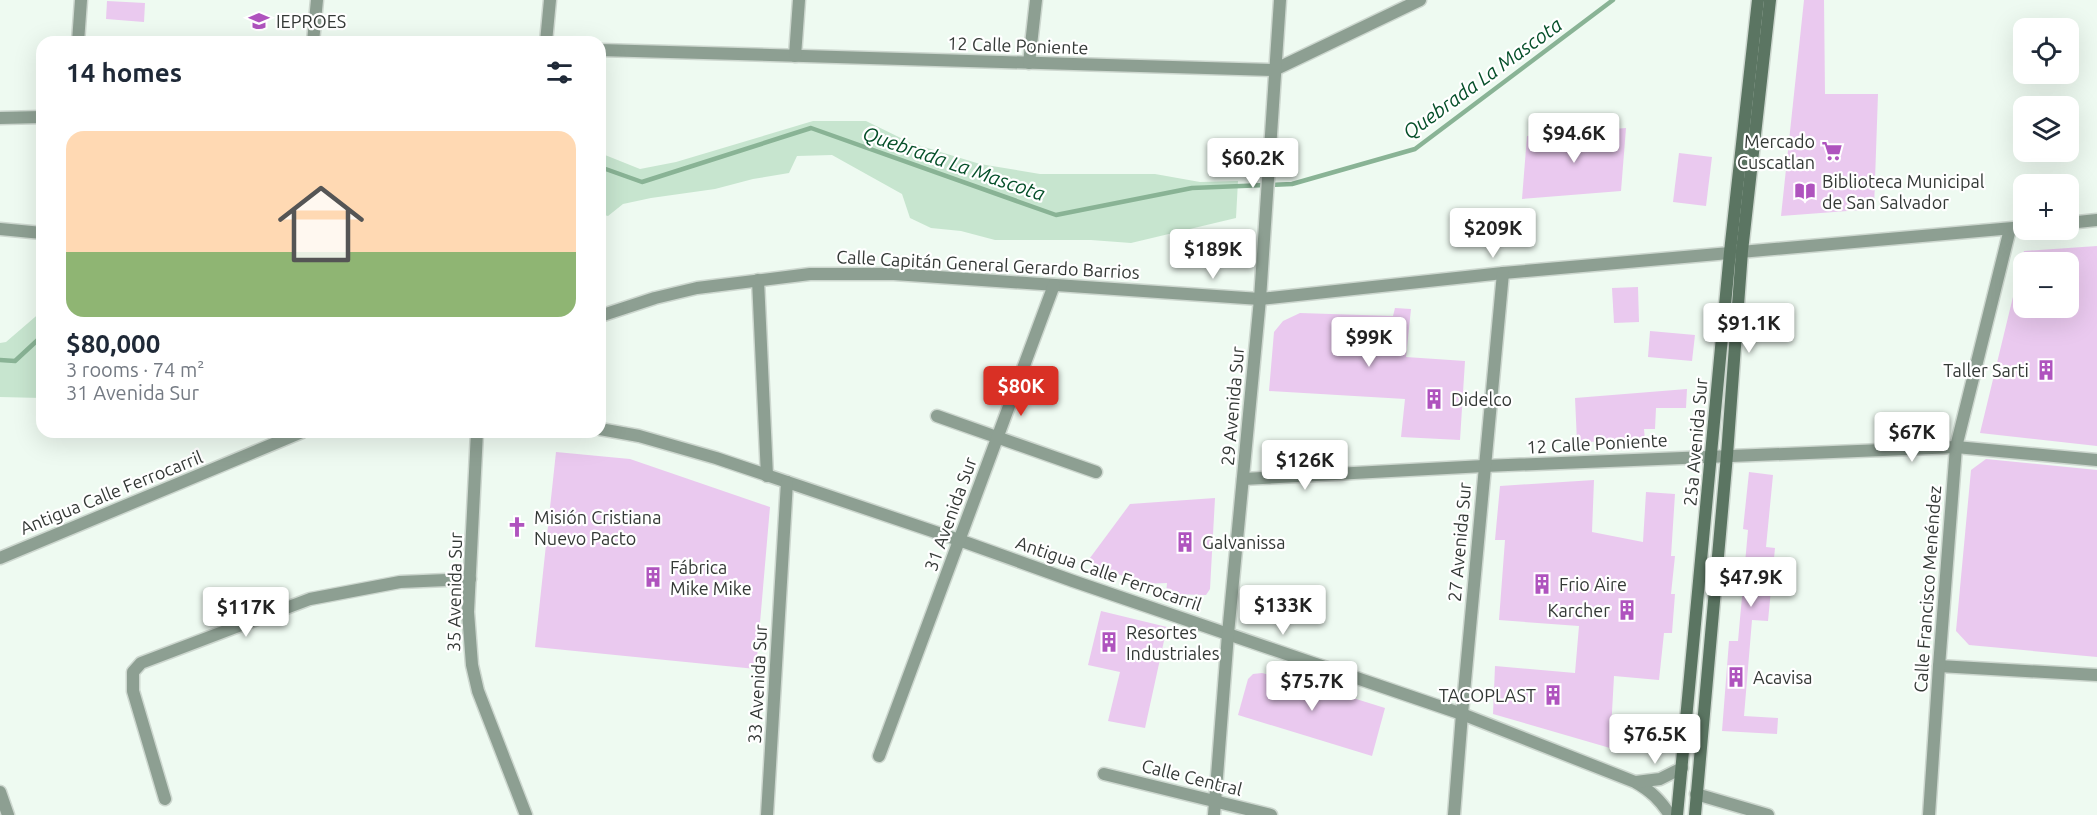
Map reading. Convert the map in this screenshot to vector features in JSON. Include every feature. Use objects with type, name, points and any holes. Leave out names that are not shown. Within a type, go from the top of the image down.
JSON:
[{"type":"street","points":[[78,36],[81,0]]},
{"type":"street","points":[[314,36],[317,0]]},
{"type":"street","points":[[547,36],[550,0]]},
{"type":"street","points":[[795,56],[800,0]]},
{"type":"street","points":[[1029,63],[1036,0]]},
{"type":"street","name":"29 Avenida Sur","points":[[1215,809],[1228,634],[1260,299],[1280,0]]},
{"type":"street","name":"12 Calle Poniente","points":[[606,50],[1274,70],[1420,0]]},
{"type":"street","name":"25a Avenida Sur","points":[[1695,815],[1727,455],[1736,252],[1758,0]]},
{"type":"street","name":"25a Avenida Sur","points":[[1677,815],[1712,455],[1736,252],[1770,0]]},
{"type":"street","points":[[0,118],[36,117]]},
{"type":"street","points":[[2079,222],[2097,220]]},
{"type":"street","points":[[0,228],[36,232]]},
{"type":"street","name":"Calle Francisco Menéndez","points":[[1929,815],[1956,447],[2010,229]]},
{"type":"street","name":"Calle Capitán General Gerardo Barrios","points":[[606,314],[677,292],[810,274],[894,274],[1260,299],[1503,273],[2013,229]]},
{"type":"street","name":"27 Avenida Sur","points":[[1454,815],[1503,273]]},
{"type":"street","points":[[758,280],[767,476]]},
{"type":"street","name":"31 Avenida Sur","points":[[879,756],[1054,285]]},
{"type":"street","points":[[937,416],[1096,472]]},
{"type":"street","name":"Antigua Calle Ferrocarril","points":[[606,430],[662,442],[716,458],[1462,714],[1635,782],[1659,798],[1670,815]]},
{"type":"street","name":"Antigua Calle Ferrocarril","points":[[0,558],[288,438]]},
{"type":"street","name":"35 Avenida Sur","points":[[477,438],[468,628],[475,680],[526,815]]},
{"type":"street","name":"12 Calle Poniente","points":[[1243,479],[1712,455],[1956,447],[2097,460]]},
{"type":"street","name":"33 Avenida Sur","points":[[767,815],[787,482]]},
{"type":"street","points":[[165,799],[133,691],[133,672],[141,663],[310,599],[400,582],[470,579]]},
{"type":"street","points":[[1939,666],[2097,675]]},
{"type":"street","points":[[1635,782],[1660,779],[1682,768]]},
{"type":"street","name":"Calle Central","points":[[1104,774],[1215,809],[1271,815]]},
{"type":"street","points":[[0,792],[8,815]]},
{"type":"street","points":[[1696,794],[1768,815]]},
{"type":"green space","points":[[813,121],[866,121],[911,143],[980,164],[1040,174],[1155,174],[1200,182],[1238,181],[1236,218],[1131,243],[1091,240],[995,240],[961,231],[931,228],[910,218],[902,194],[832,155],[797,156],[789,173],[715,189],[623,204],[606,216],[606,155],[640,169],[676,162]]},
{"type":"green space","points":[[36,316],[36,398],[0,397],[0,343],[6,342]]},
{"type":"building","name":"Mercado Cuscatlan","points":[[1804,0],[1824,0],[1825,94],[1878,94],[1874,209],[1781,216]]},
{"type":"building","points":[[107,1],[145,3],[144,22],[106,19]]},
{"type":"building","points":[[1626,128],[1621,191],[1522,199],[1527,136]]},
{"type":"building","points":[[1679,153],[1712,157],[1706,206],[1673,202]]},
{"type":"building","name":"Taller Sarti","points":[[2097,246],[2097,446],[1980,433],[2013,297],[2013,318],[2079,318],[2079,252],[2024,251]]},
{"type":"building","points":[[1638,287],[1639,322],[1614,323],[1612,288]]},
{"type":"building","points":[[1395,308],[1411,309],[1406,357],[1465,361],[1460,440],[1401,437],[1405,399],[1269,391],[1274,332],[1283,321],[1300,313],[1393,316]]},
{"type":"building","points":[[1650,331],[1695,335],[1692,361],[1648,357]]},
{"type":"building","points":[[1687,389],[1686,408],[1656,408],[1655,429],[1644,429],[1645,441],[1577,442],[1575,398]]},
{"type":"building","name":"Fábrica Mike Mike","points":[[556,452],[630,459],[770,507],[756,669],[535,647]]},
{"type":"building","points":[[1986,459],[2097,470],[2097,657],[1969,645],[1956,631],[1971,470]]},
{"type":"building","points":[[1749,472],[1773,475],[1766,547],[1775,548],[1768,621],[1752,620],[1744,716],[1778,718],[1777,734],[1722,731],[1729,641],[1738,641],[1748,530],[1743,529]]},
{"type":"building","points":[[1594,480],[1592,532],[1643,542],[1646,492],[1675,494],[1671,556],[1675,556],[1671,594],[1675,594],[1672,633],[1664,633],[1659,680],[1614,676],[1610,748],[1493,714],[1495,666],[1575,673],[1579,626],[1499,620],[1505,540],[1495,540],[1500,486]]},
{"type":"building","points":[[1215,498],[1210,589],[1206,595],[1166,594],[1167,583],[1143,584],[1087,562],[1130,504]]},
{"type":"building","points":[[1101,611],[1167,627],[1145,728],[1108,721],[1120,672],[1088,665]]},
{"type":"building","points":[[1262,673],[1308,684],[1385,708],[1372,756],[1238,715],[1248,679],[1253,674]]},
{"type":"waterway","name":"Quebrada La Mascota","points":[[606,169],[642,182],[811,128],[1056,215],[1192,188],[1292,184],[1415,149],[1613,0]]},
{"type":"waterway","name":"Quebrada La Mascota","points":[[0,360],[15,361],[36,342]]},
{"type":"place","name":"IEPROES","points":[[259,21]]},
{"type":"place","name":"Mercado Cuscatlan","points":[[1832,151]]},
{"type":"place","name":"Biblioteca Municipal de San Salvador","points":[[1805,191]]},
{"type":"place","name":"Taller Sarti","points":[[2046,370]]},
{"type":"place","name":"Didelco","points":[[1434,399]]},
{"type":"place","name":"Misión Cristiana Nuevo Pacto","points":[[517,527]]},
{"type":"place","name":"Galvanissa","points":[[1185,542]]},
{"type":"place","name":"Fábrica Mike Mike","points":[[653,577]]},
{"type":"place","name":"Frio Aire","points":[[1542,584]]},
{"type":"place","name":"Karcher","points":[[1627,610]]},
{"type":"place","name":"Resortes Industriales","points":[[1109,642]]},
{"type":"place","name":"Acavisa","points":[[1736,677]]},
{"type":"place","name":"TACOPLAST","points":[[1553,695]]}]
